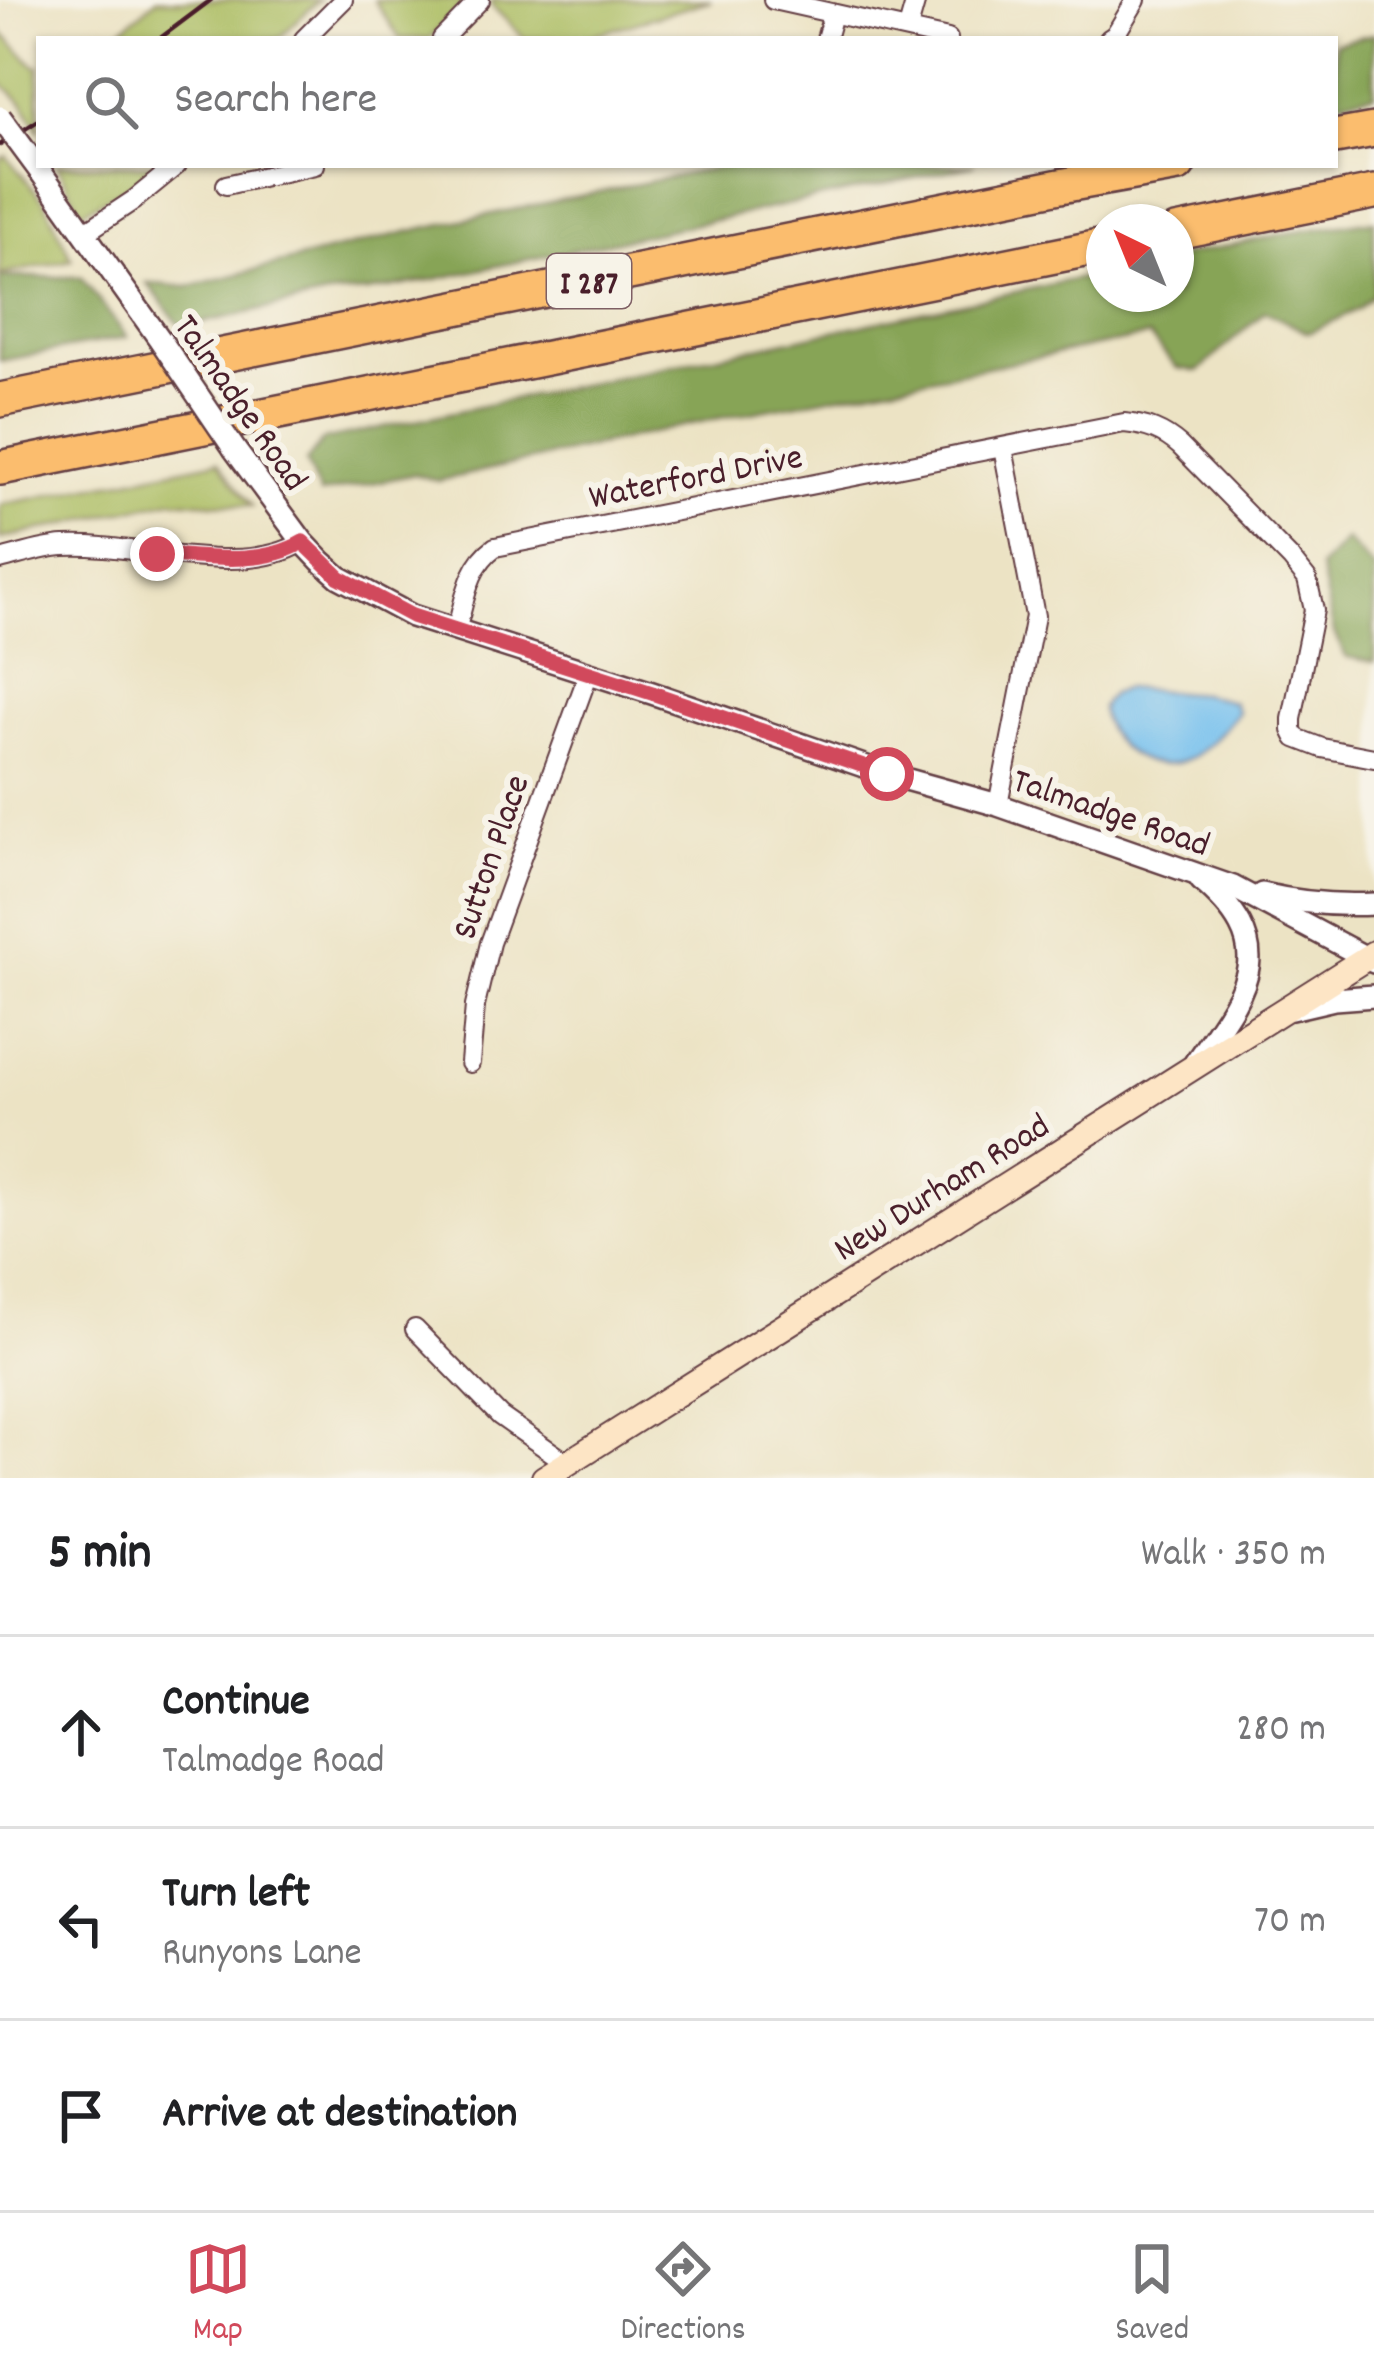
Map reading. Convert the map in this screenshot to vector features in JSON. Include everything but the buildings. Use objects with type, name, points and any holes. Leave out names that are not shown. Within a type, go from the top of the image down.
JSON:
[{"type":"highway","points":[[1338,136],[1374,130]]},
{"type":"highway","name":"I 287","points":[[0,400],[1161,168]]},
{"type":"highway","points":[[1194,228],[1374,192]]},
{"type":"highway","name":"I 287","points":[[0,468],[1086,250]]},
{"type":"main road","name":"New Durham Road","points":[[544,1478],[1372,958]]},
{"type":"street","points":[[307,36],[343,0]]},
{"type":"street","points":[[445,36],[480,0]]},
{"type":"street","points":[[773,0],[937,36]]},
{"type":"street","points":[[908,28],[916,0]]},
{"type":"street","points":[[1114,36],[1136,0]]},
{"type":"street","points":[[827,36],[833,14]]},
{"type":"street","name":"Talmadge Road","points":[[0,117],[36,166]]},
{"type":"street","name":"Talmadge Road","points":[[38,168],[303,542],[339,577],[412,616],[887,774],[998,805],[1232,886],[1372,958]]},
{"type":"street","points":[[86,232],[173,168]]},
{"type":"street","points":[[226,185],[302,168]]},
{"type":"street","name":"Waterford Drive","points":[[456,631],[473,570],[480,557],[495,547],[1124,423],[1140,424],[1170,437],[1306,579],[1314,610],[1292,719],[1296,737],[1322,748],[1374,758]]},
{"type":"street","points":[[998,805],[1035,616],[1003,448]]},
{"type":"street","points":[[0,560],[61,546],[223,559],[286,552],[303,542]]},
{"type":"street","name":"Sutton Place","points":[[470,1063],[490,944],[588,675]]},
{"type":"street","points":[[1191,1069],[1244,992],[1249,971],[1249,952],[1235,916],[1192,872]]},
{"type":"street","points":[[1232,886],[1300,903],[1374,904]]},
{"type":"street","points":[[1285,1010],[1374,996]]},
{"type":"street","points":[[415,1329],[500,1416],[567,1463]]},
{"type":"green space","points":[[156,0],[319,0],[281,36],[114,36]]},
{"type":"green space","points":[[374,0],[467,0],[432,36],[398,36]]},
{"type":"green space","points":[[494,0],[712,0],[590,36],[522,36],[490,4]]},
{"type":"green space","points":[[0,31],[36,66],[36,126],[24,104],[0,81]]},
{"type":"green space","points":[[1374,34],[1374,94],[1338,100],[1338,42]]},
{"type":"green space","points":[[6,156],[45,202],[72,260],[0,275],[0,159]]},
{"type":"green space","points":[[59,168],[155,168],[150,174],[81,212]]},
{"type":"green space","points":[[715,168],[961,168],[431,280],[337,294],[181,327],[147,283],[187,287],[419,229]]},
{"type":"green space","points":[[1374,220],[1374,294],[1358,309],[1308,333],[1265,311],[1199,371],[1177,368],[1149,336],[709,420],[438,481],[415,474],[320,494],[306,462],[323,440],[1086,277],[1086,312],[1194,312],[1194,253]]},
{"type":"green space","points":[[0,277],[81,277],[127,337],[0,361]]},
{"type":"green space","points":[[218,461],[252,506],[172,500],[0,539],[0,505]]},
{"type":"green space","points":[[1346,540],[1374,569],[1374,662],[1346,657],[1334,633],[1320,567]]},
{"type":"water","points":[[1125,688],[1203,694],[1233,702],[1238,712],[1188,759],[1160,764],[1132,755],[1105,722],[1101,708],[1111,694]]},
{"type":"railway","points":[[163,36],[211,0]]},
{"type":"railway","points":[[0,145],[36,122]]},
{"type":"route","points":[[157,554],[223,559],[286,552],[303,542],[339,577],[412,616],[887,774]]}]
